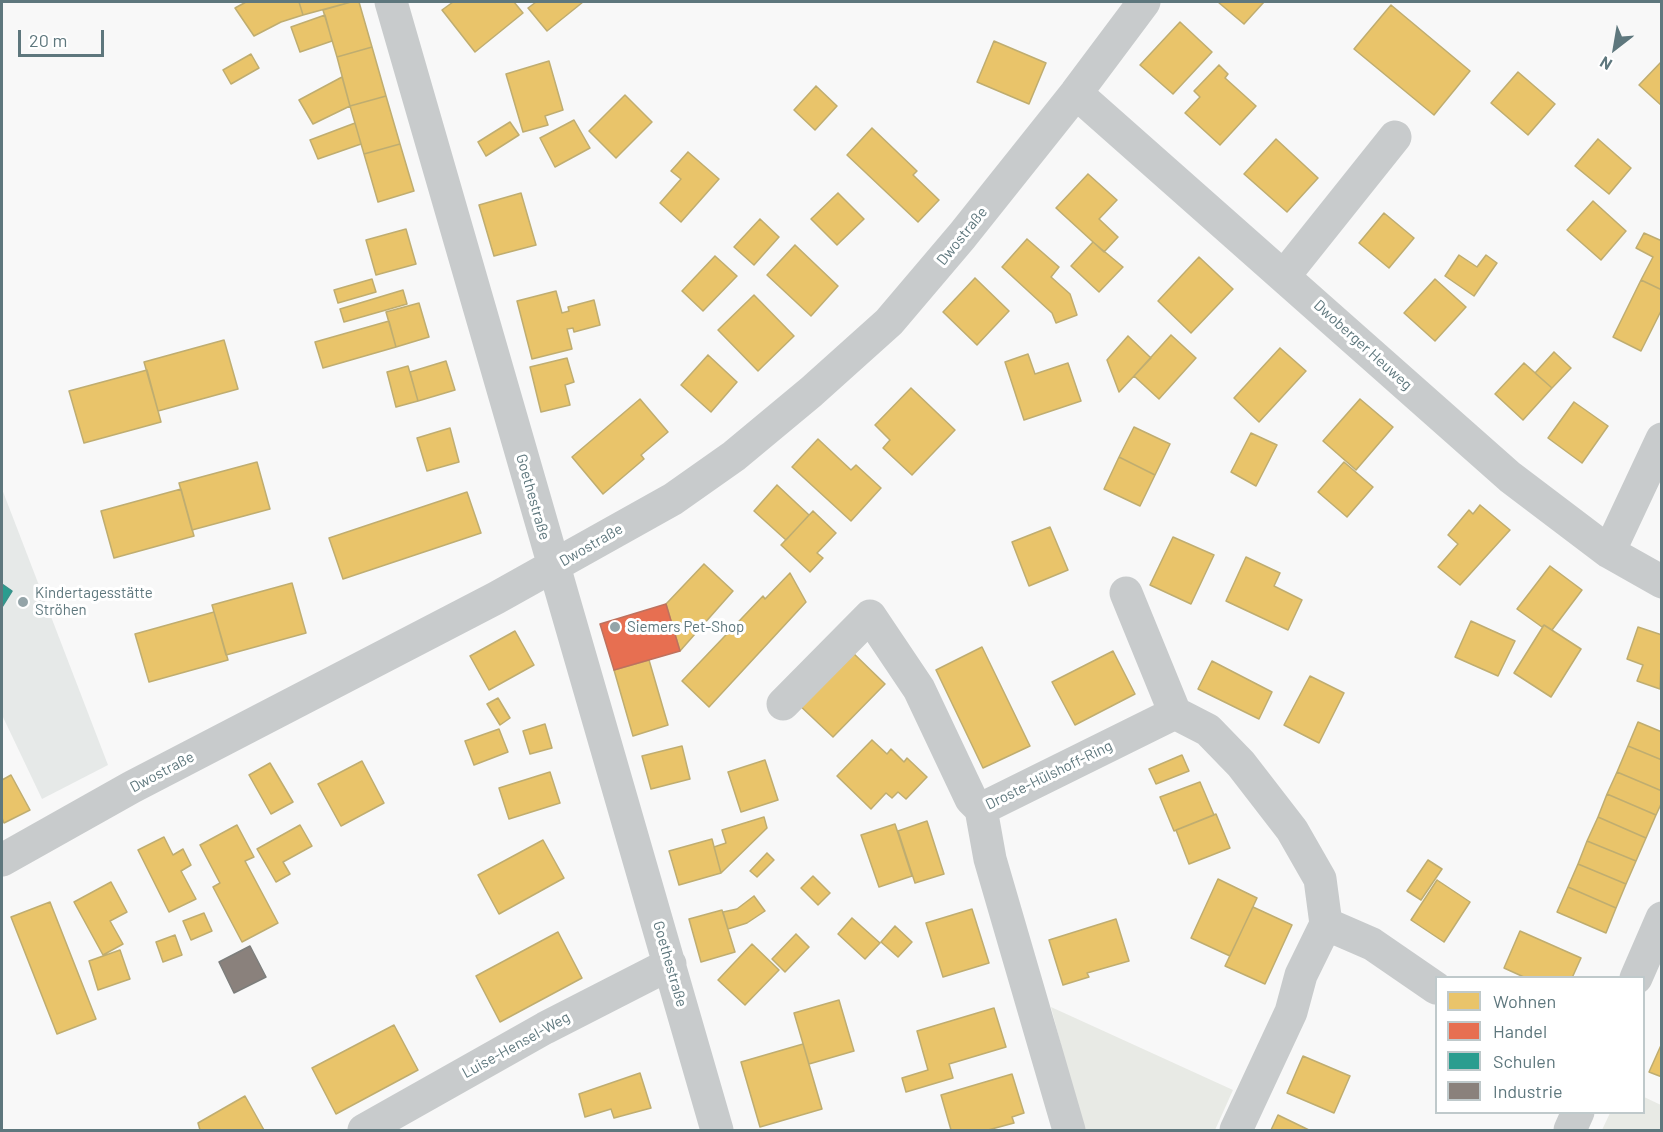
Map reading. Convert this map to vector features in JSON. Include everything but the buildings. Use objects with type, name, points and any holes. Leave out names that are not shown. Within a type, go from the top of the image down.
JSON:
[{"type":"street","name":"Goethestraße","points":[[391,2],[717,1131]]},
{"type":"street","name":"Dwostraße","points":[[2,860],[132,788],[553,567],[673,499],[734,456],[812,392],[890,322],[1076,93],[1144,2]]},
{"type":"street","name":"Dwoberger Heuweg","points":[[1076,93],[1510,477],[1609,552],[1662,582]]},
{"type":"street","points":[[1284,276],[1395,137]]},
{"type":"street","points":[[1609,552],[1662,439]]},
{"type":"street","points":[[1126,593],[1175,713],[1208,730],[1241,764],[1292,830],[1320,879],[1326,924],[1301,975],[1291,1012],[1236,1131]]},
{"type":"street","points":[[783,704],[870,616],[918,689],[971,799],[981,809]]},
{"type":"street","name":"Droste-Hülshoff-Ring","points":[[1069,1131],[990,859],[981,809],[1175,713]]},
{"type":"street","points":[[1637,976],[1662,918]]},
{"type":"street","points":[[1326,924],[1372,944],[1435,987]]},
{"type":"street","name":"Luise-Hensel-Weg","points":[[364,1131],[545,1028],[670,964]]},
{"type":"street","points":[[1570,1131],[1578,1114]]},
{"type":"shaded area","name":"Kindertagesstätte Ströhen","points":[[2,489],[108,765],[42,799],[2,715]]},
{"type":"shaded area","points":[[1051,1007],[1233,1090],[1215,1130],[1083,1130]]},
{"type":"shaded area","points":[[1645,1097],[1661,1105],[1661,1130],[1602,1130],[1610,1114],[1645,1114]]},
{"type":"place","name":"Kindertagesstätte Ströhen","points":[[23,602]]},
{"type":"place","name":"Siemers Pet-Shop","points":[[615,627]]}]
